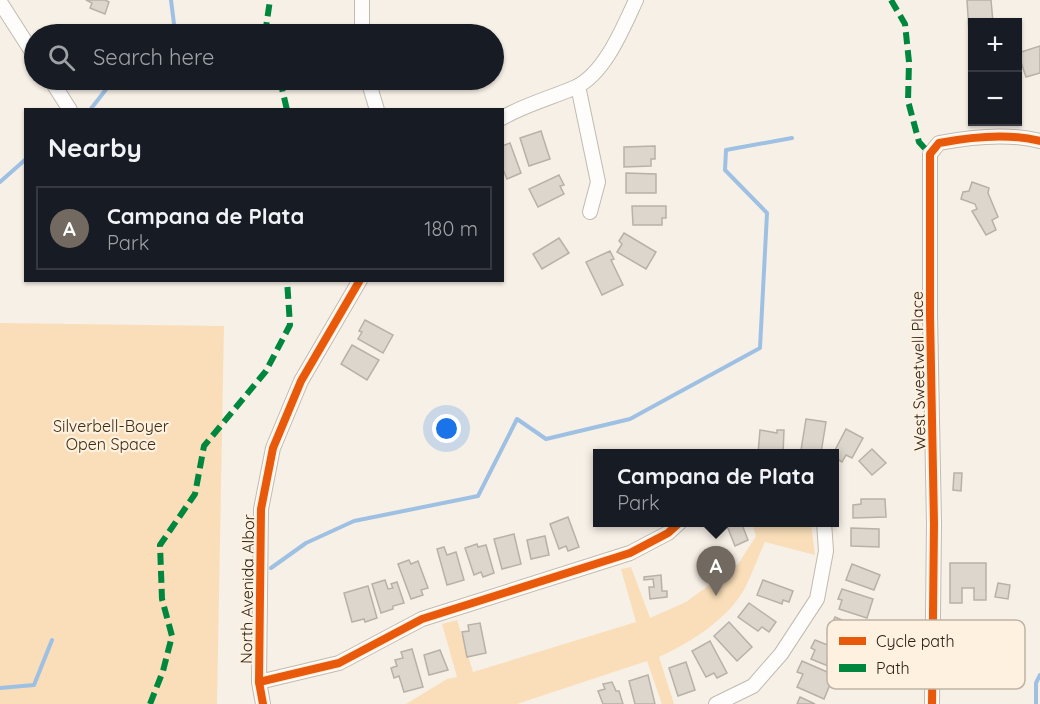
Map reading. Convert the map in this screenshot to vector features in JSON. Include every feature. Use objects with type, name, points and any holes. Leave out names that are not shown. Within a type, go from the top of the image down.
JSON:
[{"type":"street","points":[[362,0],[362,24]]},
{"type":"street","points":[[504,117],[519,108],[578,86],[600,66],[618,37],[636,0]]},
{"type":"street","points":[[0,2],[24,39]]},
{"type":"street","points":[[578,86],[598,182],[590,212]]},
{"type":"street","points":[[57,90],[69,108]]},
{"type":"street","points":[[371,90],[376,108]]},
{"type":"street","name":"West Sweetwell Place","points":[[933,620],[930,154],[939,143],[967,137],[1021,136],[1040,141]]},
{"type":"street","name":"North Avenida Albor","points":[[263,704],[259,682],[261,509],[273,448],[301,381],[359,282]]},
{"type":"street","points":[[259,682],[339,663],[422,619],[630,553],[668,533],[675,527]]},
{"type":"street","points":[[716,704],[753,686],[781,654],[817,599],[826,551],[824,527]]},
{"type":"street","name":"West Sweetwell Place","points":[[932,689],[932,704]]},
{"type":"green space","name":"Silverbell-Boyer Open Space","points":[[0,323],[224,326],[217,704],[0,704]]},
{"type":"green space","points":[[753,527],[812,527],[815,555],[765,542],[745,588],[729,610],[707,629],[659,657],[674,704],[662,704],[647,661],[517,704],[406,704],[447,679],[457,677],[442,624],[457,620],[473,672],[636,622],[621,569],[631,567],[650,618],[686,602],[738,564],[756,536]]},
{"type":"building","points":[[86,0],[109,2],[105,14],[90,8],[92,3]]},
{"type":"building","points":[[967,0],[991,0],[993,18],[968,18]]},
{"type":"building","points":[[1040,46],[1040,73],[1026,77],[1022,65],[1022,52]]},
{"type":"building","points":[[541,131],[550,159],[529,166],[520,138]]},
{"type":"building","points":[[510,143],[521,173],[507,179],[504,172],[504,145]]},
{"type":"building","points":[[655,146],[655,159],[651,159],[651,166],[624,167],[624,147]]},
{"type":"building","points":[[626,173],[656,174],[656,193],[626,193]]},
{"type":"building","points":[[559,175],[564,185],[560,186],[564,194],[538,207],[529,189]]},
{"type":"building","points":[[972,182],[989,188],[988,193],[998,217],[992,220],[996,230],[986,235],[972,211],[977,209],[975,204],[961,199],[963,192],[969,191]]},
{"type":"building","points":[[632,206],[666,206],[666,218],[662,218],[662,225],[633,225]]},
{"type":"building","points":[[624,233],[656,252],[646,269],[617,252],[622,244],[619,241]]},
{"type":"building","points":[[559,238],[569,253],[542,269],[533,254]]},
{"type":"building","points":[[610,251],[614,259],[611,260],[623,285],[602,295],[586,262]]},
{"type":"building","points":[[365,320],[393,335],[383,353],[358,339],[362,332],[359,331]]},
{"type":"building","points":[[352,345],[379,360],[367,380],[341,364]]},
{"type":"building","points":[[806,419],[826,422],[822,449],[801,449]]},
{"type":"building","points":[[846,429],[863,438],[852,458],[846,455],[842,462],[839,460],[839,449],[836,449]]},
{"type":"building","points":[[760,430],[777,433],[777,430],[784,430],[783,449],[758,449]]},
{"type":"building","points":[[872,449],[886,463],[872,475],[859,461]]},
{"type":"building","points":[[954,473],[962,473],[961,491],[953,490]]},
{"type":"building","points":[[861,499],[885,499],[886,517],[853,518],[853,505],[861,504]]},
{"type":"building","points":[[568,517],[579,547],[568,551],[566,546],[559,549],[550,524]]},
{"type":"building","points":[[727,527],[743,527],[748,540],[735,546]]},
{"type":"building","points":[[851,528],[879,529],[879,547],[851,546]]},
{"type":"building","points":[[514,534],[521,564],[502,569],[494,539]]},
{"type":"building","points":[[545,536],[549,555],[531,559],[527,540]]},
{"type":"building","points":[[477,544],[478,547],[486,545],[494,573],[483,577],[481,572],[474,575],[465,548]]},
{"type":"building","points":[[444,547],[447,555],[456,552],[464,580],[447,585],[437,549]]},
{"type":"building","points":[[409,560],[411,564],[418,561],[428,588],[421,590],[423,595],[411,599],[398,564]]},
{"type":"building","points":[[950,563],[986,563],[986,600],[974,600],[974,588],[962,588],[962,603],[950,603]]},
{"type":"building","points":[[852,564],[880,575],[874,590],[846,580]]},
{"type":"building","points":[[661,575],[662,591],[667,591],[667,597],[650,599],[649,587],[654,587],[653,579],[644,580],[644,577]]},
{"type":"building","points":[[385,580],[388,589],[393,588],[391,584],[397,582],[404,603],[381,613],[372,584]]},
{"type":"building","points":[[763,580],[793,591],[789,602],[783,600],[782,604],[757,595]]},
{"type":"building","points":[[998,583],[1010,585],[1008,599],[995,597]]},
{"type":"building","points":[[368,586],[377,618],[365,622],[364,619],[352,622],[344,593]]},
{"type":"building","points":[[842,589],[873,599],[867,618],[839,609],[842,600],[838,599]]},
{"type":"building","points":[[749,603],[776,622],[769,632],[762,627],[758,631],[738,617]]},
{"type":"building","points":[[729,622],[752,647],[737,661],[714,636]]},
{"type":"building","points":[[480,623],[486,653],[467,657],[462,632],[469,631],[468,625]]},
{"type":"building","points":[[815,640],[827,645],[827,666],[811,659],[815,650],[811,648]]},
{"type":"building","points":[[710,641],[727,673],[717,678],[714,673],[706,677],[692,651]]},
{"type":"building","points":[[412,649],[423,687],[404,692],[399,676],[394,678],[391,668],[397,666],[395,660],[403,658],[401,652]]},
{"type":"building","points":[[440,650],[448,670],[429,675],[424,655]]},
{"type":"building","points":[[802,661],[827,672],[828,689],[824,699],[797,687],[803,674],[797,672]]},
{"type":"building","points":[[686,662],[695,690],[678,696],[669,668]]},
{"type":"building","points":[[648,675],[655,704],[635,704],[629,681]]},
{"type":"building","points":[[612,682],[616,691],[619,691],[623,704],[603,704],[598,691],[605,689],[603,684]]},
{"type":"building","points":[[800,697],[815,704],[797,704]]},
{"type":"waterway","points":[[171,0],[174,24]]},
{"type":"waterway","points":[[92,108],[106,90]]},
{"type":"waterway","points":[[271,568],[306,543],[354,521],[478,496],[517,419],[546,439],[630,419],[760,348],[767,213],[725,170],[726,150],[792,138]]},
{"type":"waterway","points":[[0,182],[24,161]]},
{"type":"waterway","points":[[0,688],[34,685],[52,640]]},
{"type":"waterway","points":[[1036,704],[1036,683],[1040,675]]},
{"type":"marked path","points":[[266,24],[270,0]]},
{"type":"marked path","points":[[891,0],[905,24],[909,62],[908,101],[919,142],[930,154]]},
{"type":"marked path","points":[[282,90],[287,108]]},
{"type":"marked path","points":[[150,704],[163,671],[172,636],[162,599],[160,545],[195,494],[204,446],[266,371],[290,325],[287,282]]},
{"type":"cycle path","points":[[933,620],[930,154],[939,143],[964,139],[1016,137],[1040,141]]},
{"type":"cycle path","points":[[263,704],[259,682],[261,509],[273,448],[301,381],[359,282]]},
{"type":"cycle path","points":[[259,682],[339,663],[422,619],[630,553],[668,533],[675,527]]},
{"type":"cycle path","points":[[932,689],[932,704]]},
{"type":"place","name":"Campana de Plata","points":[[716,596]]}]
